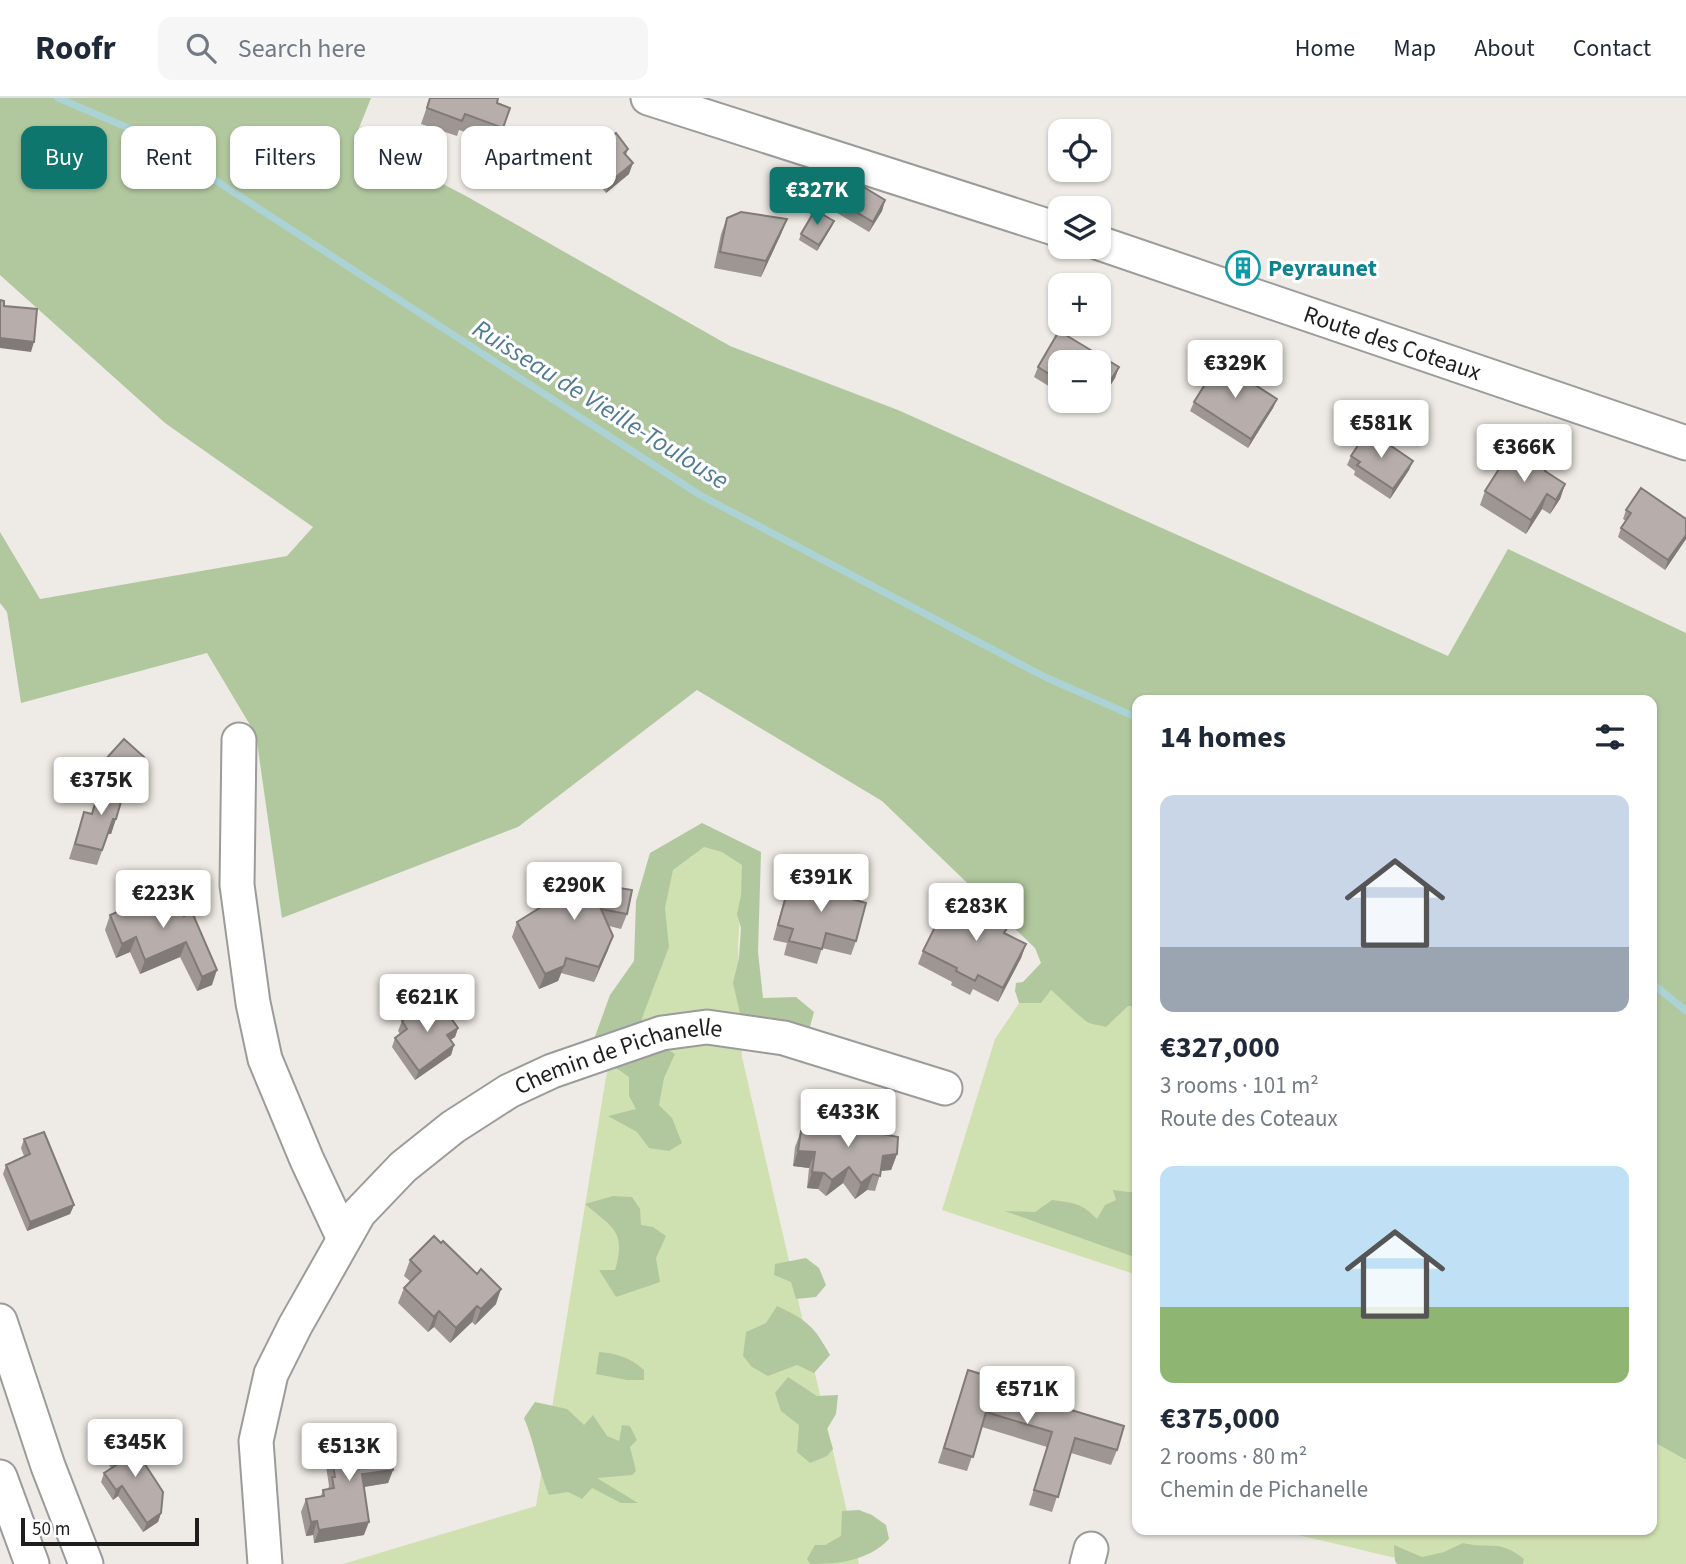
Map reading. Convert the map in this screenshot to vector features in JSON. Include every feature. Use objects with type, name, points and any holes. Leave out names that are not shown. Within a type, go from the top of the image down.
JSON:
[{"type":"street","points":[[648,98],[1048,226]]},
{"type":"street","name":"Route des Coteaux","points":[[1111,247],[1686,443]]},
{"type":"street","points":[[239,740],[237,885],[253,1003],[265,1059],[307,1160],[344,1239]]},
{"type":"street","name":"Chemin de Pichanelle","points":[[265,1564],[256,1441],[271,1374],[359,1213],[403,1167],[453,1127],[509,1091],[552,1071],[662,1034],[707,1027],[784,1038],[945,1088]]},
{"type":"street","points":[[0,1321],[48,1466],[86,1564]]},
{"type":"street","points":[[0,1477],[32,1564]]},
{"type":"green space","points":[[0,98],[371,98],[360,126],[354,126],[354,189],[447,189],[447,186],[730,346],[898,410],[1448,656],[1508,549],[1686,633],[1686,1460],[1657,1444],[1657,695],[1132,695],[1132,1006],[1128,1006],[1106,1027],[1086,1021],[1051,990],[1041,1003],[1019,1003],[1015,991],[1016,983],[1023,982],[1041,963],[1035,948],[882,801],[697,690],[518,827],[282,918],[256,735],[207,653],[21,703],[7,612],[0,603],[0,532],[40,599],[287,556],[313,527],[165,423],[0,275]]},
{"type":"green space","points":[[702,823],[761,852],[758,952],[763,998],[796,997],[814,1012],[808,1034],[742,1022],[733,983],[739,958],[741,928],[737,914],[742,865],[722,852],[704,847],[673,870],[665,908],[669,947],[642,1018],[643,1036],[593,1042],[610,995],[634,961],[636,901],[650,853]]},
{"type":"green space","points":[[701,837],[744,853],[738,945],[742,1057],[859,1564],[343,1564],[536,1506],[606,1077],[660,867]]},
{"type":"green space","points":[[1048,960],[1132,998],[1132,1273],[942,1210],[995,1039]]},
{"type":"green space","points":[[654,1041],[675,1054],[664,1078],[659,1105],[672,1118],[682,1143],[669,1151],[649,1148],[637,1132],[608,1116],[636,1109],[629,1096],[629,1077],[609,1063]]},
{"type":"green space","points":[[1113,1190],[1132,1192],[1132,1256],[1005,1211],[1035,1212],[1052,1200],[1077,1205],[1097,1219],[1105,1205],[1116,1200]]},
{"type":"green space","points":[[613,1196],[632,1197],[640,1209],[641,1225],[653,1227],[666,1236],[656,1258],[660,1282],[616,1297],[599,1270],[615,1270],[618,1238],[609,1224],[585,1204]]},
{"type":"green space","points":[[806,1258],[819,1268],[826,1285],[816,1297],[796,1299],[791,1282],[774,1275],[775,1264]]},
{"type":"green space","points":[[777,1306],[809,1325],[830,1355],[814,1373],[797,1365],[768,1376],[752,1367],[743,1356],[746,1332],[766,1323]]},
{"type":"green space","points":[[599,1352],[634,1362],[644,1370],[644,1380],[627,1380],[596,1374]]},
{"type":"green space","points":[[788,1377],[817,1396],[838,1395],[836,1414],[827,1429],[833,1449],[827,1456],[810,1463],[797,1452],[799,1425],[781,1411],[775,1393]]},
{"type":"green space","points":[[535,1402],[567,1409],[584,1425],[593,1415],[607,1436],[619,1441],[622,1425],[630,1426],[637,1440],[630,1447],[636,1471],[632,1475],[597,1478],[638,1503],[621,1503],[592,1488],[582,1499],[568,1492],[549,1495],[524,1418]]},
{"type":"green space","points":[[1657,1444],[1686,1460],[1686,1564],[1421,1564],[1298,1535],[1657,1535]]},
{"type":"green space","points":[[859,1510],[886,1525],[889,1539],[862,1557],[810,1564],[807,1559],[815,1545],[825,1545],[841,1536],[842,1511]]},
{"type":"green space","points":[[1463,1543],[1507,1549],[1524,1559],[1523,1564],[1397,1564],[1395,1561],[1394,1545],[1422,1557],[1444,1552]]},
{"type":"building","points":[[430,98],[498,98],[497,103],[510,108],[504,126],[498,126],[465,114],[462,121],[427,108]]},
{"type":"building","points":[[616,133],[628,149],[624,153],[633,163],[616,177]]},
{"type":"building","points":[[844,175],[885,200],[873,222],[831,197]]},
{"type":"building","points":[[815,210],[834,221],[819,245],[801,234]]},
{"type":"building","points":[[741,212],[787,219],[766,261],[720,252],[727,218]]},
{"type":"building","points":[[0,300],[4,301],[4,306],[37,309],[34,342],[0,338]]},
{"type":"building","points":[[1056,336],[1067,336],[1091,350],[1048,350],[1048,373],[1038,367]]},
{"type":"building","points":[[1111,362],[1119,367],[1111,380]]},
{"type":"building","points":[[1219,362],[1277,399],[1251,439],[1194,402]]},
{"type":"building","points":[[1368,430],[1413,461],[1393,489],[1357,465],[1360,462],[1351,456]]},
{"type":"building","points":[[1513,447],[1547,468],[1545,471],[1565,484],[1556,500],[1547,494],[1531,520],[1485,491]]},
{"type":"building","points":[[1641,488],[1686,519],[1686,535],[1668,560],[1621,528],[1631,513],[1626,510]]},
{"type":"building","points":[[124,739],[144,757],[125,779],[103,762]]},
{"type":"building","points":[[127,781],[116,819],[113,819],[102,850],[75,844],[84,812],[92,814],[100,787]]},
{"type":"building","points":[[569,873],[620,884],[619,888],[632,890],[627,914],[601,909],[613,936],[599,967],[566,958],[564,966],[545,974],[517,922],[549,902],[553,884],[566,887]]},
{"type":"building","points":[[822,881],[846,888],[844,897],[866,903],[856,941],[826,933],[822,949],[789,941],[793,929],[778,925],[790,882],[820,890]]},
{"type":"building","points":[[145,892],[155,897],[158,895],[173,898],[184,916],[192,912],[217,970],[202,977],[186,942],[145,960],[136,937],[122,944],[110,915],[143,901]]},
{"type":"building","points":[[975,896],[1005,911],[1000,921],[1009,925],[1004,933],[1026,944],[1003,988],[978,975],[975,981],[956,971],[957,968],[923,951],[945,907],[964,917]]},
{"type":"building","points":[[436,997],[458,1028],[447,1035],[454,1045],[419,1071],[395,1038],[407,1029],[402,1021]]},
{"type":"building","points":[[835,1121],[869,1124],[883,1134],[898,1137],[897,1154],[883,1156],[880,1176],[873,1174],[861,1183],[849,1167],[832,1180],[824,1173],[812,1172],[815,1152],[798,1151],[801,1131],[812,1132],[821,1125],[833,1126]]},
{"type":"building","points":[[44,1132],[74,1205],[30,1222],[6,1165],[30,1154],[24,1139]]},
{"type":"building","points":[[434,1236],[441,1243],[443,1241],[477,1274],[481,1269],[501,1289],[481,1309],[477,1306],[456,1328],[439,1311],[434,1317],[404,1288],[421,1271],[410,1260]]},
{"type":"building","points":[[968,1370],[997,1379],[995,1387],[1124,1426],[1117,1450],[1075,1438],[1058,1497],[1034,1490],[1052,1432],[986,1412],[973,1457],[944,1448]]},
{"type":"building","points":[[375,1434],[380,1450],[389,1449],[393,1470],[362,1474],[369,1522],[319,1530],[317,1521],[311,1522],[306,1499],[324,1496],[323,1490],[334,1488],[331,1452],[342,1450],[340,1439]]},
{"type":"building","points":[[126,1435],[163,1492],[161,1513],[147,1523],[122,1486],[116,1490],[104,1473],[118,1464],[107,1448]]},
{"type":"waterway","name":"Ruisseau de Vieille-Toulouse","points":[[58,98],[161,145],[700,495],[1045,677],[1132,715]]},
{"type":"waterway","name":"Ruisseau de Vieille-Toulouse","points":[[1657,987],[1686,1011]]},
{"type":"place","name":"Peyraunet","points":[[1243,268]]}]
